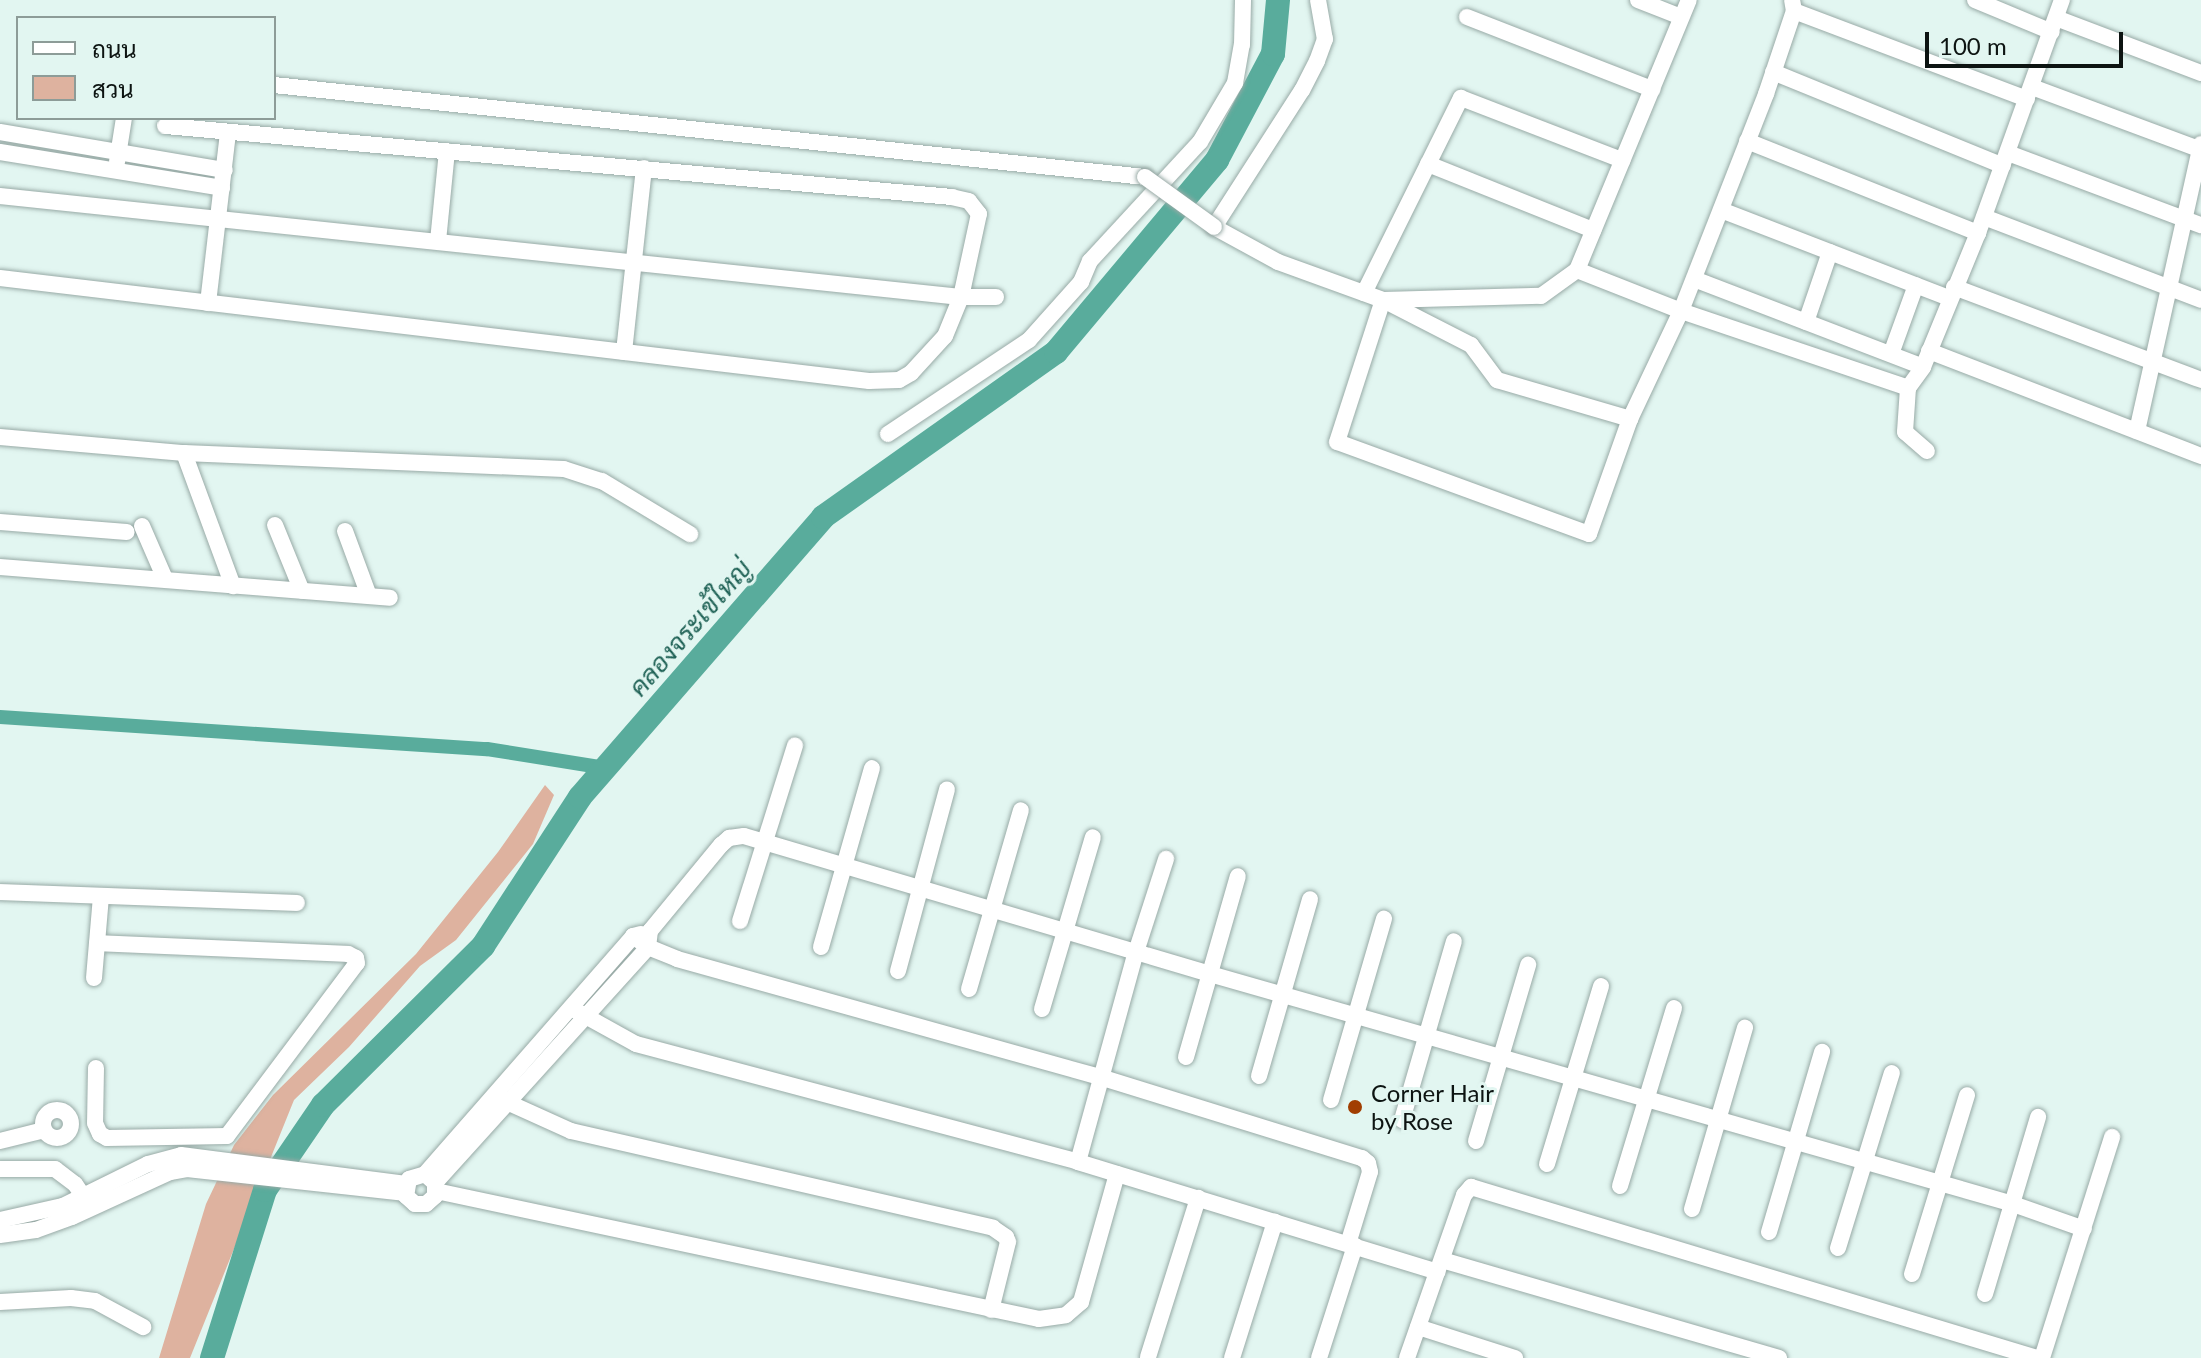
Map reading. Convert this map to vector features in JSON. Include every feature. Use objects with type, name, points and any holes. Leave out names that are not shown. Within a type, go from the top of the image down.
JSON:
[{"type":"street","points":[[888,434],[1029,340],[1081,282],[1090,261],[1188,157],[1235,83],[1242,45],[1243,0]]},
{"type":"street","points":[[1214,227],[1302,90],[1317,61],[1325,39],[1318,0]]},
{"type":"street","points":[[1638,0],[1681,17]]},
{"type":"street","points":[[1383,300],[1541,296],[1577,270],[1689,0]]},
{"type":"street","points":[[1975,0],[2201,73]]},
{"type":"street","points":[[1927,451],[1905,432],[1908,388],[1926,359],[1981,225],[2062,0]]},
{"type":"street","points":[[1383,300],[1337,442],[1589,534],[1630,419],[1681,311],[1721,210],[1773,72],[1793,5],[2030,93],[2201,148],[2137,431]]},
{"type":"street","points":[[1467,17],[1652,89]]},
{"type":"street","points":[[1773,72],[2005,159],[2201,225]]},
{"type":"street","points":[[276,85],[1145,177],[1214,227],[1278,262],[1383,300],[1471,345],[1497,380],[1630,419]]},
{"type":"street","points":[[1364,293],[1461,98],[1622,160]]},
{"type":"street","points":[[115,171],[124,120]]},
{"type":"street","points":[[0,278],[869,381],[899,380],[919,366],[945,336],[961,297],[979,214],[969,201],[644,168],[165,126]]},
{"type":"street","points":[[0,132],[225,170]]},
{"type":"street","points":[[208,303],[228,132]]},
{"type":"street","points":[[1747,141],[2201,300]]},
{"type":"street","points":[[438,241],[447,151]]},
{"type":"street","points":[[0,152],[222,188]]},
{"type":"street","points":[[1428,164],[1593,230]]},
{"type":"street","points":[[624,352],[644,168]]},
{"type":"street","points":[[0,196],[961,297],[996,297]]},
{"type":"street","points":[[1721,210],[1916,285],[1952,293],[2201,380]]},
{"type":"street","points":[[1806,322],[1830,252]]},
{"type":"street","points":[[1577,270],[1681,311],[1908,388]]},
{"type":"street","points":[[1694,279],[1891,354],[1926,359],[2201,456]]},
{"type":"street","points":[[1891,354],[1916,285]]},
{"type":"street","points":[[0,437],[184,453],[564,469],[602,481],[690,534]]},
{"type":"street","points":[[184,453],[233,586]]},
{"type":"street","points":[[0,522],[135,529],[165,579]]},
{"type":"street","points":[[275,525],[302,591]]},
{"type":"street","points":[[345,531],[369,596]]},
{"type":"street","points":[[0,567],[390,598]]},
{"type":"street","points":[[740,921],[795,745]]},
{"type":"street","points":[[821,947],[872,768]]},
{"type":"street","points":[[898,971],[947,789]]},
{"type":"street","points":[[969,989],[1021,810]]},
{"type":"street","points":[[503,1098],[586,1019],[644,938],[729,838],[744,836],[1210,974],[2013,1204],[2084,1229]]},
{"type":"street","points":[[1042,1009],[1093,837]]},
{"type":"street","points":[[1078,1162],[1136,952],[1166,859]]},
{"type":"street","points":[[1186,1057],[1238,876]]},
{"type":"street","points":[[0,892],[297,903]]},
{"type":"street","points":[[94,978],[101,896]]},
{"type":"street","points":[[1259,1076],[1310,899]]},
{"type":"street","points":[[1331,1100],[1384,919]]},
{"type":"street","points":[[644,938],[571,1008],[503,1098],[432,1183],[432,1201],[420,1205],[409,1201],[406,1189],[414,1175],[432,1183],[1039,1319],[1056,1318],[1081,1302],[1117,1174]]},
{"type":"street","points":[[644,938],[677,959],[1100,1077],[1362,1158],[1368,1163],[1370,1172],[1319,1358]]},
{"type":"street","points":[[1402,1120],[1454,941]]},
{"type":"street","points":[[96,1068],[95,1123],[100,1134],[107,1138],[227,1136],[357,963],[356,958],[348,954],[97,943]]},
{"type":"street","points":[[1476,1141],[1528,965]]},
{"type":"street","points":[[1547,1164],[1601,986]]},
{"type":"street","points":[[571,1008],[636,1044],[1078,1162],[1352,1245],[1779,1358]]},
{"type":"street","points":[[1620,1186],[1674,1008]]},
{"type":"street","points":[[1692,1209],[1745,1028]]},
{"type":"street","points":[[1769,1232],[1822,1052]]},
{"type":"street","points":[[1838,1248],[1892,1073]]},
{"type":"street","points":[[1912,1274],[1967,1095]]},
{"type":"street","points":[[503,1098],[571,1131],[993,1228],[1008,1242],[991,1310]]},
{"type":"street","points":[[1985,1294],[2038,1117]]},
{"type":"street","points":[[0,1141],[44,1130]]},
{"type":"street","points":[[1407,1358],[1464,1195],[1471,1187],[2039,1358],[2112,1137]]},
{"type":"street","points":[[0,1235],[36,1230],[148,1164],[184,1162],[406,1189]]},
{"type":"street","points":[[0,1169],[55,1169],[69,1178],[87,1202]]},
{"type":"street","points":[[1148,1357],[1198,1198]]},
{"type":"street","points":[[0,1220],[87,1202]]},
{"type":"street","points":[[1232,1358],[1275,1222]]},
{"type":"street","points":[[0,1302],[71,1298],[95,1301],[143,1327]]},
{"type":"street","points":[[1418,1327],[1515,1358]]},
{"type":"green space","points":[[545,785],[554,795],[533,844],[456,940],[420,966],[349,1047],[294,1100],[190,1358],[159,1358],[206,1204],[234,1145],[273,1095],[416,954],[498,852]]},
{"type":"waterway","name":"คลองจระเข้ใหญ่","points":[[212,1358],[265,1190],[323,1105],[483,946],[580,797],[823,517],[1056,352],[1217,160],[1273,54],[1278,0]]},
{"type":"waterway","points":[[0,717],[487,749],[605,768]]},
{"type":"place","name":"Corner Hair by Rose","points":[[1355,1107]]}]
